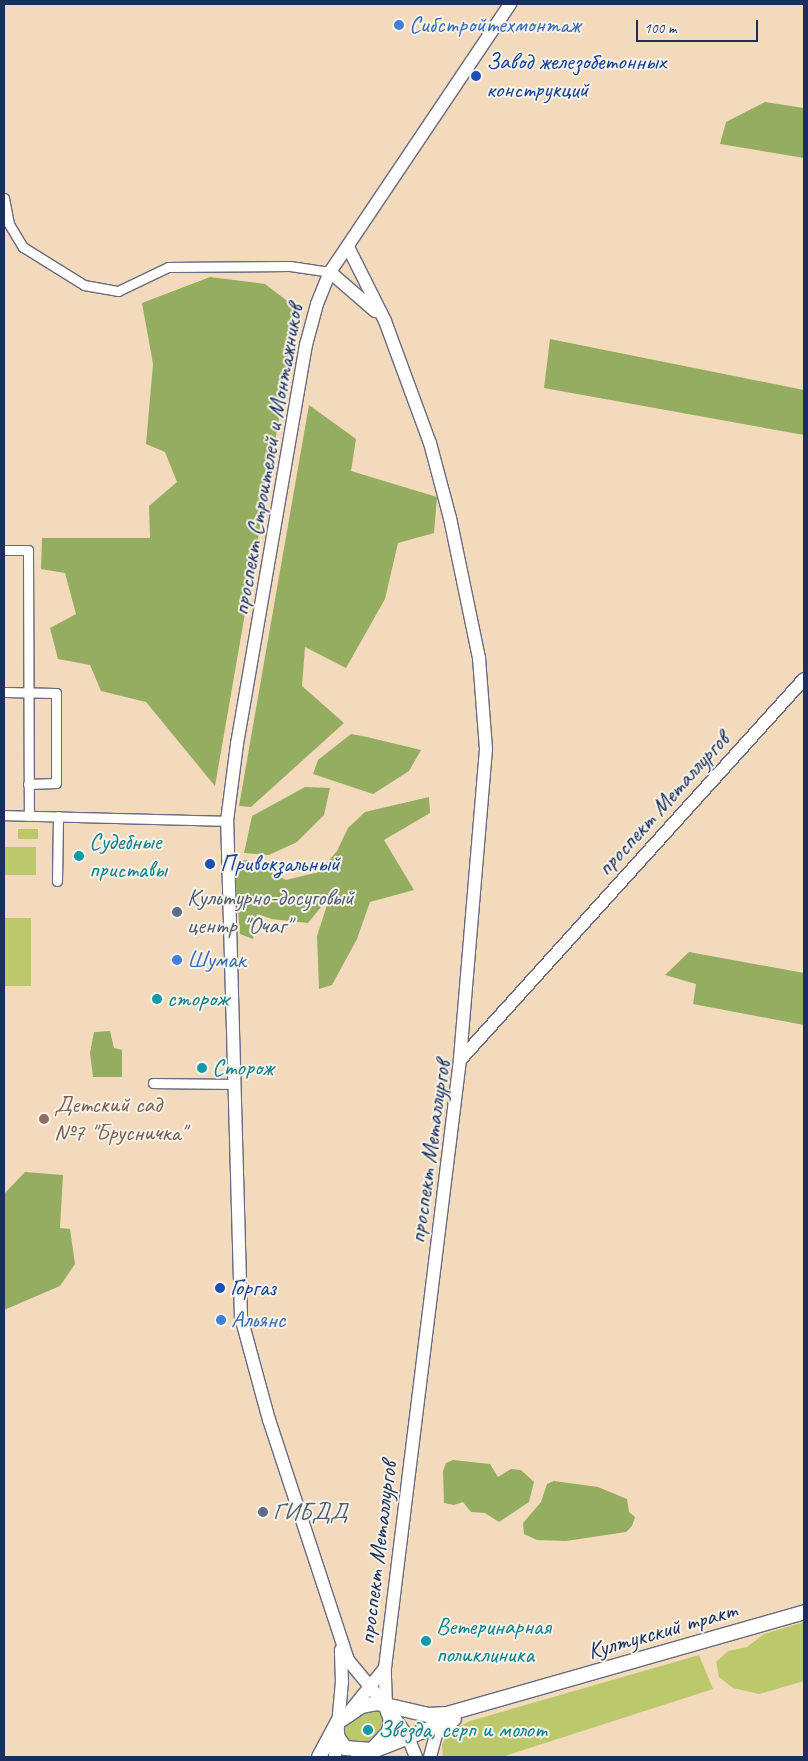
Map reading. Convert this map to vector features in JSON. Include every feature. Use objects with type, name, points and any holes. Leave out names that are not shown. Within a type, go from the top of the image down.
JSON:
[{"type":"main road","name":"Култукский тракт","points":[[533,1692],[804,1612]]},
{"type":"main road","points":[[319,1757],[336,1726],[350,1711],[369,1704],[440,1716],[533,1692]]},
{"type":"main road","points":[[358,1757],[458,1717],[533,1692]]},
{"type":"main road","points":[[336,1726],[338,1738],[345,1748],[372,1750],[390,1732],[391,1720],[386,1706]]},
{"type":"street","name":"проспект Строителей и Монтажников","points":[[416,1757],[408,1737],[386,1706],[370,1690],[352,1666],[338,1632],[269,1420],[241,1317],[227,821],[237,744],[306,344],[330,272],[510,4]]},
{"type":"street","points":[[4,198],[9,224],[23,247],[84,285],[118,292],[168,267],[290,266],[330,272],[364,299],[385,321]]},
{"type":"street","points":[[348,247],[385,321],[430,443],[450,518],[480,658],[486,749],[460,1060]]},
{"type":"street","points":[[4,550],[28,550],[29,816]]},
{"type":"street","name":"проспект Металлургов","points":[[386,1706],[386,1668],[460,1060],[804,679]]},
{"type":"street","points":[[4,692],[56,693],[56,782],[28,784]]},
{"type":"street","points":[[4,815],[227,821]]},
{"type":"street","points":[[57,880],[58,816]]},
{"type":"street","points":[[153,1083],[233,1084]]},
{"type":"street","name":"проспект Строителей и Монтажников","points":[[335,1757],[336,1726],[342,1682],[338,1632]]},
{"type":"street","name":"проспект Металлургов","points":[[350,1711],[370,1690],[386,1668]]},
{"type":"street","points":[[430,1757],[436,1734],[458,1717]]},
{"type":"green space","points":[[765,102],[804,108],[804,158],[720,144],[726,122]]},
{"type":"green space","points":[[210,277],[265,284],[298,309],[215,786],[146,702],[101,691],[90,665],[58,659],[50,628],[76,614],[65,573],[41,569],[42,538],[150,538],[149,506],[177,482],[165,452],[146,444],[153,364],[142,303]]},
{"type":"green space","points":[[550,339],[804,390],[804,435],[544,388]]},
{"type":"green space","points":[[309,405],[356,439],[351,471],[437,497],[434,533],[398,543],[385,599],[346,668],[305,647],[302,686],[344,723],[251,807],[239,806]]},
{"type":"green space","points":[[351,734],[421,750],[409,771],[373,794],[313,774],[318,760]]},
{"type":"green space","points":[[305,787],[330,788],[324,815],[297,842],[269,855],[244,853],[252,816]]},
{"type":"green space","points":[[429,797],[430,813],[384,840],[414,890],[370,902],[357,939],[332,985],[319,989],[317,936],[330,896],[308,923],[272,919],[257,914],[253,939],[240,934],[234,861],[248,860],[286,880],[319,872],[337,851],[348,828],[365,812]]},
{"type":"green space","points":[[18,829],[38,829],[38,839],[18,839]]},
{"type":"green space","points":[[4,847],[36,847],[36,875],[4,875]]},
{"type":"green space","points":[[4,918],[31,918],[31,986],[4,986]]},
{"type":"green space","points":[[689,952],[804,973],[804,1025],[693,1004],[696,984],[665,975]]},
{"type":"green space","points":[[110,1031],[114,1048],[122,1050],[122,1077],[93,1077],[90,1053],[94,1032]]},
{"type":"green space","points":[[25,1172],[63,1175],[60,1228],[70,1229],[75,1264],[60,1286],[4,1310],[4,1194]]},
{"type":"green space","points":[[453,1460],[490,1464],[498,1477],[511,1469],[521,1470],[534,1482],[529,1502],[499,1522],[485,1513],[471,1512],[463,1502],[454,1505],[444,1503],[443,1471],[446,1463]]},
{"type":"green space","points":[[554,1481],[598,1487],[627,1499],[629,1512],[635,1517],[632,1526],[626,1532],[566,1541],[537,1540],[524,1534],[523,1523],[541,1502],[547,1484]]},
{"type":"green space","points":[[804,1622],[804,1681],[759,1694],[733,1688],[719,1677],[716,1662],[728,1651],[747,1647],[764,1634]]},
{"type":"green space","points":[[699,1655],[713,1689],[502,1757],[443,1757],[442,1745],[448,1732],[470,1721]]},
{"type":"green space","points":[[375,1710],[382,1712],[385,1721],[383,1731],[364,1744],[345,1741],[343,1724],[355,1713]]},
{"type":"place","name":"Сибстройтехмонтаж","points":[[399,25]]},
{"type":"place","name":"Завод железобетонных конструкций","points":[[476,76]]},
{"type":"place","name":"Судебные приставы","points":[[79,856]]},
{"type":"place","name":"Привокзальный","points":[[210,864]]},
{"type":"place","name":"Культурно-досуговый центр \"Очаг\"","points":[[177,912]]},
{"type":"place","name":"Шумак","points":[[177,960]]},
{"type":"place","name":"сторож","points":[[157,999]]},
{"type":"place","name":"Сторож","points":[[202,1068]]},
{"type":"place","name":"Детский сад №7 \"Брусничка\"","points":[[44,1119]]},
{"type":"place","name":"Горгаз","points":[[220,1288]]},
{"type":"place","name":"Альянс","points":[[221,1320]]},
{"type":"place","name":"ГИБДД","points":[[263,1512]]},
{"type":"place","name":"Ветеринарная поликлиника","points":[[426,1641]]},
{"type":"place","name":"Звезда, серп и молот","points":[[368,1730]]}]
